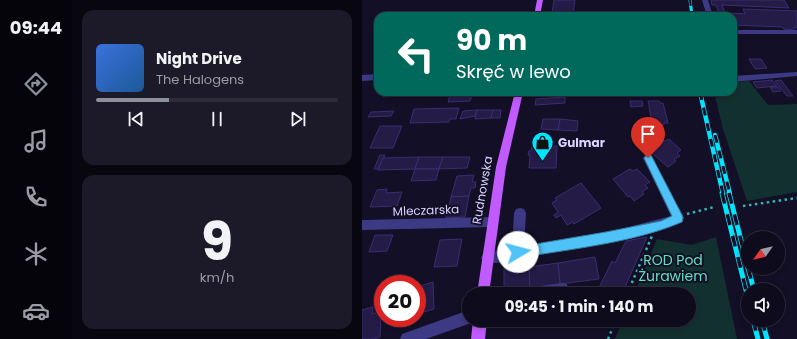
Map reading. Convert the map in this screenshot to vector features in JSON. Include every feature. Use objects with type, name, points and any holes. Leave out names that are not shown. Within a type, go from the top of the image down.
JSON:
[{"type":"main road","points":[[538,12],[540,0]]},
{"type":"main road","name":"Rudnowska","points":[[483,287],[501,167],[518,96]]},
{"type":"main road","points":[[478,339],[479,327]]},
{"type":"street","points":[[705,0],[709,12]]},
{"type":"street","points":[[737,32],[797,32]]},
{"type":"street","points":[[737,79],[797,74]]},
{"type":"street","points":[[362,78],[374,77]]},
{"type":"street","points":[[487,258],[560,246],[657,226],[678,218],[648,158]]},
{"type":"street","points":[[518,252],[520,213]]},
{"type":"street","name":"Mleczarska","points":[[362,225],[492,222]]},
{"type":"street","points":[[407,339],[462,319]]},
{"type":"path","points":[[743,206],[797,198]]},
{"type":"path","points":[[678,218],[714,207]]},
{"type":"path","points":[[630,287],[657,226]]},
{"type":"path","points":[[608,339],[613,327]]},
{"type":"green space","points":[[749,81],[768,105],[797,104],[797,192],[747,201],[723,129],[715,96],[737,96],[737,82]]},
{"type":"green space","name":"ROD Pod Żurawiem","points":[[716,237],[737,339],[615,339],[620,327],[696,327],[696,287],[637,287],[657,239],[692,245]]},
{"type":"building","points":[[554,0],[575,0],[573,12],[552,12]]},
{"type":"building","points":[[711,0],[784,0],[789,8],[722,5],[725,12],[719,12],[716,5],[712,5]]},
{"type":"building","points":[[743,9],[797,11],[797,28],[794,27],[794,30],[784,29],[782,27],[737,25],[737,14],[745,14]]},
{"type":"building","points":[[749,59],[761,59],[767,68],[755,69]]},
{"type":"building","points":[[772,80],[777,86],[757,88],[753,82]]},
{"type":"building","points":[[781,80],[793,96],[787,96],[775,81]]},
{"type":"building","points":[[770,87],[778,87],[781,91],[773,92]]},
{"type":"building","points":[[450,96],[472,96],[470,101],[448,102]]},
{"type":"building","points":[[565,97],[565,103],[535,105],[536,99]]},
{"type":"building","points":[[630,101],[642,101],[643,106],[631,107]]},
{"type":"building","points":[[648,101],[659,101],[660,103],[663,103],[668,123],[664,123],[664,125],[656,125],[656,123],[652,123]]},
{"type":"building","points":[[459,108],[456,119],[450,119],[449,122],[410,123],[414,109]]},
{"type":"building","points":[[477,110],[493,110],[491,118],[475,119]]},
{"type":"building","points":[[477,110],[475,116],[460,119],[463,111]]},
{"type":"building","points":[[493,110],[501,110],[500,118],[491,118]]},
{"type":"building","points":[[394,111],[391,116],[368,117],[371,112]]},
{"type":"building","points":[[543,119],[560,119],[558,130],[541,129]]},
{"type":"building","points":[[560,119],[578,121],[577,131],[558,130]]},
{"type":"building","points":[[380,126],[402,126],[393,148],[370,148]]},
{"type":"building","points":[[662,139],[665,141],[669,139],[681,150],[677,153],[680,156],[674,159],[676,161],[668,167],[646,148]]},
{"type":"building","name":"Gulmar","points":[[532,146],[557,146],[556,168],[529,168],[530,155],[528,155]]},
{"type":"building","points":[[380,155],[385,155],[378,169],[374,169]]},
{"type":"building","points":[[419,157],[415,169],[378,170],[383,158]]},
{"type":"building","points":[[419,157],[443,157],[439,169],[415,169]]},
{"type":"building","points":[[443,157],[470,157],[467,168],[439,169]]},
{"type":"building","points":[[415,169],[439,169],[436,180],[411,181]]},
{"type":"building","points":[[630,169],[633,171],[637,169],[650,182],[645,185],[648,188],[642,192],[644,194],[634,201],[630,196],[628,197],[613,179]]},
{"type":"building","points":[[474,175],[472,182],[476,182],[475,188],[471,188],[469,196],[451,197],[457,176]]},
{"type":"building","points":[[581,183],[601,208],[574,224],[573,222],[567,225],[561,215],[556,218],[554,215],[558,212],[552,203],[557,200],[555,198]]},
{"type":"building","points":[[387,189],[386,193],[402,192],[397,206],[370,207],[377,190]]},
{"type":"building","points":[[469,196],[465,217],[446,218],[451,197]]},
{"type":"building","points":[[375,235],[393,235],[387,251],[369,252]]},
{"type":"building","points":[[647,237],[625,287],[599,287],[612,261],[615,263],[626,241]]},
{"type":"building","points":[[462,239],[457,266],[434,267],[440,240]]},
{"type":"building","points":[[595,257],[599,279],[560,284],[558,263]]},
{"type":"building","points":[[531,258],[532,267],[529,267],[530,287],[504,287],[504,263]]},
{"type":"building","points":[[558,263],[560,284],[530,287],[529,267]]},
{"type":"building","points":[[433,282],[434,309],[426,311],[426,284]]},
{"type":"building","points":[[373,307],[372,314],[374,313],[374,327],[380,327],[380,337],[374,339],[362,339],[362,310]]},
{"type":"railway","points":[[690,0],[692,12]]},
{"type":"railway","points":[[701,96],[723,194]]},
{"type":"railway","points":[[715,135],[730,194]]},
{"type":"railway","points":[[722,193],[744,283]]},
{"type":"railway","points":[[729,193],[752,283]]},
{"type":"railway","points":[[755,327],[758,339]]},
{"type":"railway","points":[[764,327],[767,339]]},
{"type":"place","name":"Gulmar","points":[[543,162]]},
{"type":"route","points":[[518,252],[606,237],[662,225],[678,218],[648,158]]}]
